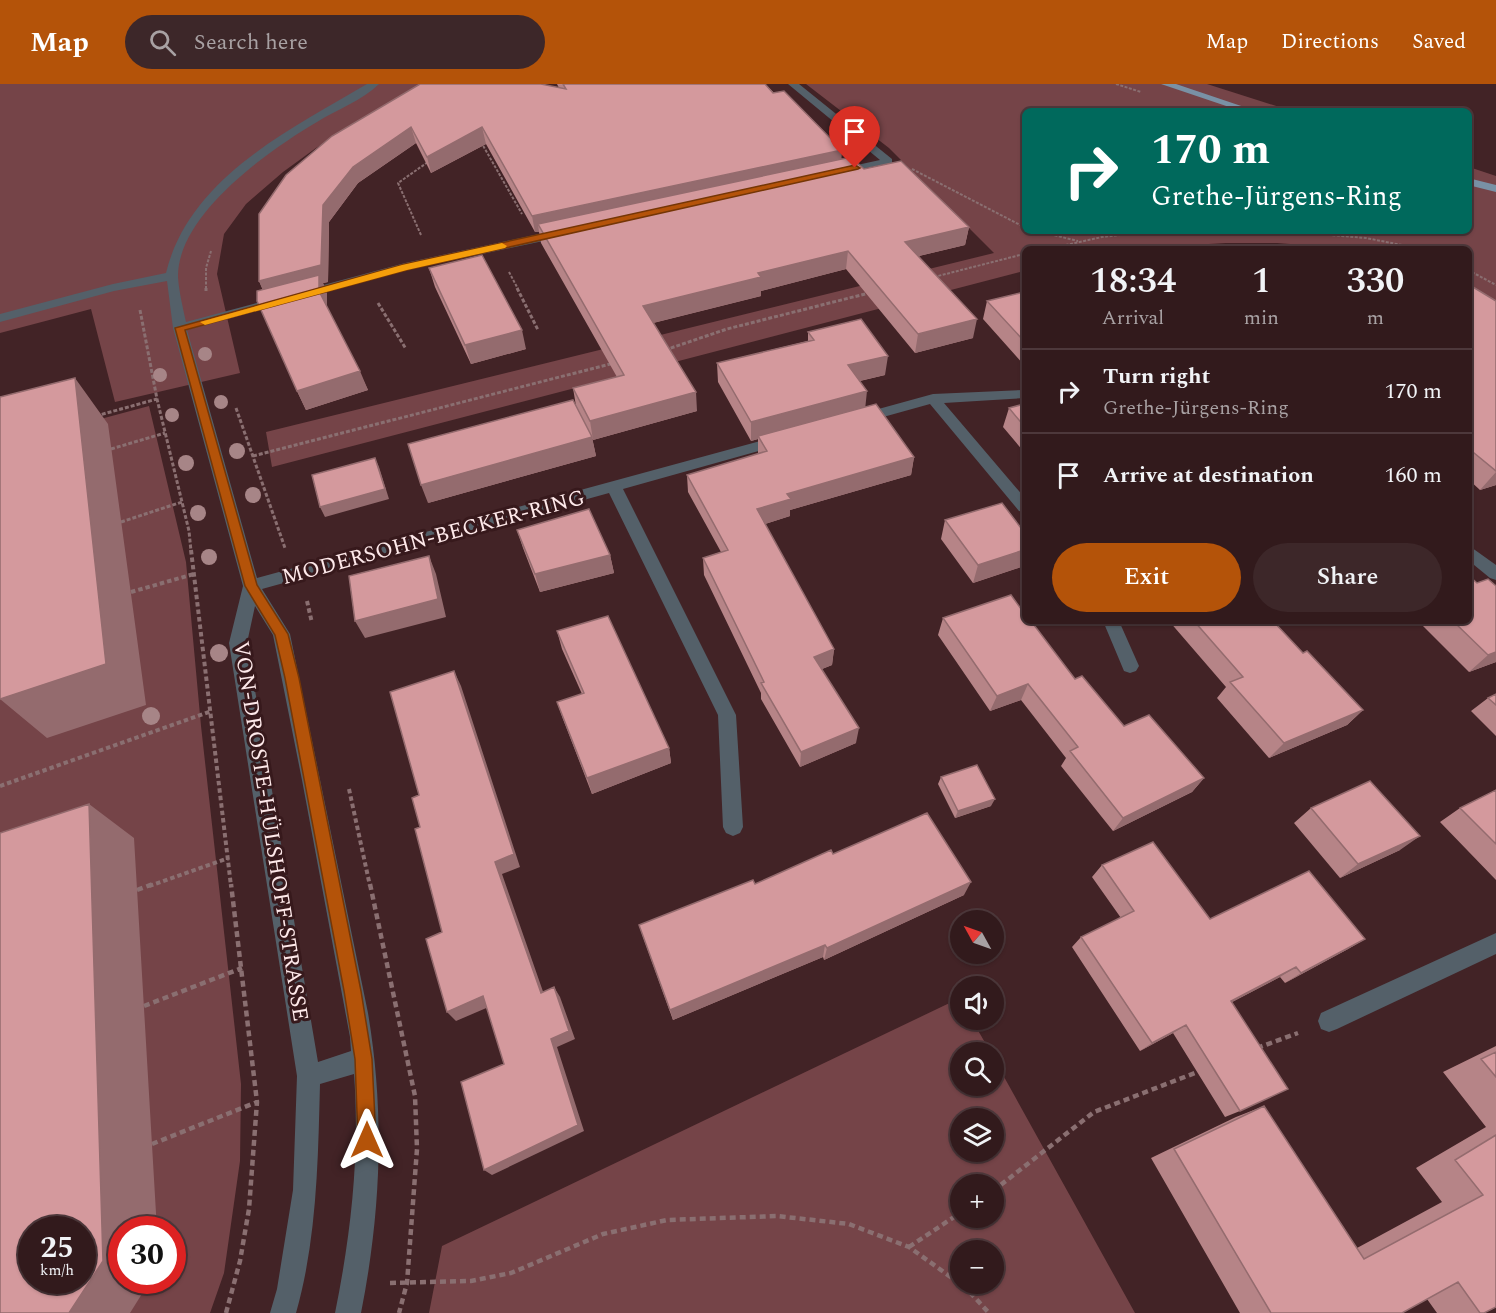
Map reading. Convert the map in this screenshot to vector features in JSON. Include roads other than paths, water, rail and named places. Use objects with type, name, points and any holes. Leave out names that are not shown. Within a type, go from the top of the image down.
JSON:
[{"type":"main road","points":[[1166,84],[1242,108]]},
{"type":"main road","points":[[1472,182],[1496,189]]},
{"type":"street","name":"VON-DROSTE-HÜLSHOFF-STRASSE","points":[[348,1313],[364,1226],[367,1176],[367,1103],[364,1059],[353,991],[292,678],[281,634],[251,586],[180,328],[172,276],[178,250],[189,228],[222,186],[251,162],[301,127],[375,84]]},
{"type":"street","points":[[793,84],[888,161],[821,175]]},
{"type":"street","points":[[180,328],[432,261],[579,229]]},
{"type":"street","points":[[0,318],[172,276]]},
{"type":"street","points":[[842,424],[933,399],[1022,394]]},
{"type":"street","points":[[933,399],[1022,505]]},
{"type":"street","name":"MODERSOHN-BECKER-RING","points":[[251,586],[796,436]]},
{"type":"street","name":"MODERSOHN-BECKER-RING","points":[[614,487],[727,716],[733,827]]},
{"type":"street","points":[[1472,554],[1496,574]]},
{"type":"street","name":"VON-DROSTE-HÜLSHOFF-STRASSE","points":[[251,586],[238,643],[309,1076],[305,1190],[290,1289],[283,1313]]},
{"type":"street","points":[[1112,624],[1130,666]]},
{"type":"street","points":[[1329,1021],[1496,943]]},
{"type":"street","points":[[309,1076],[364,1059]]}]
